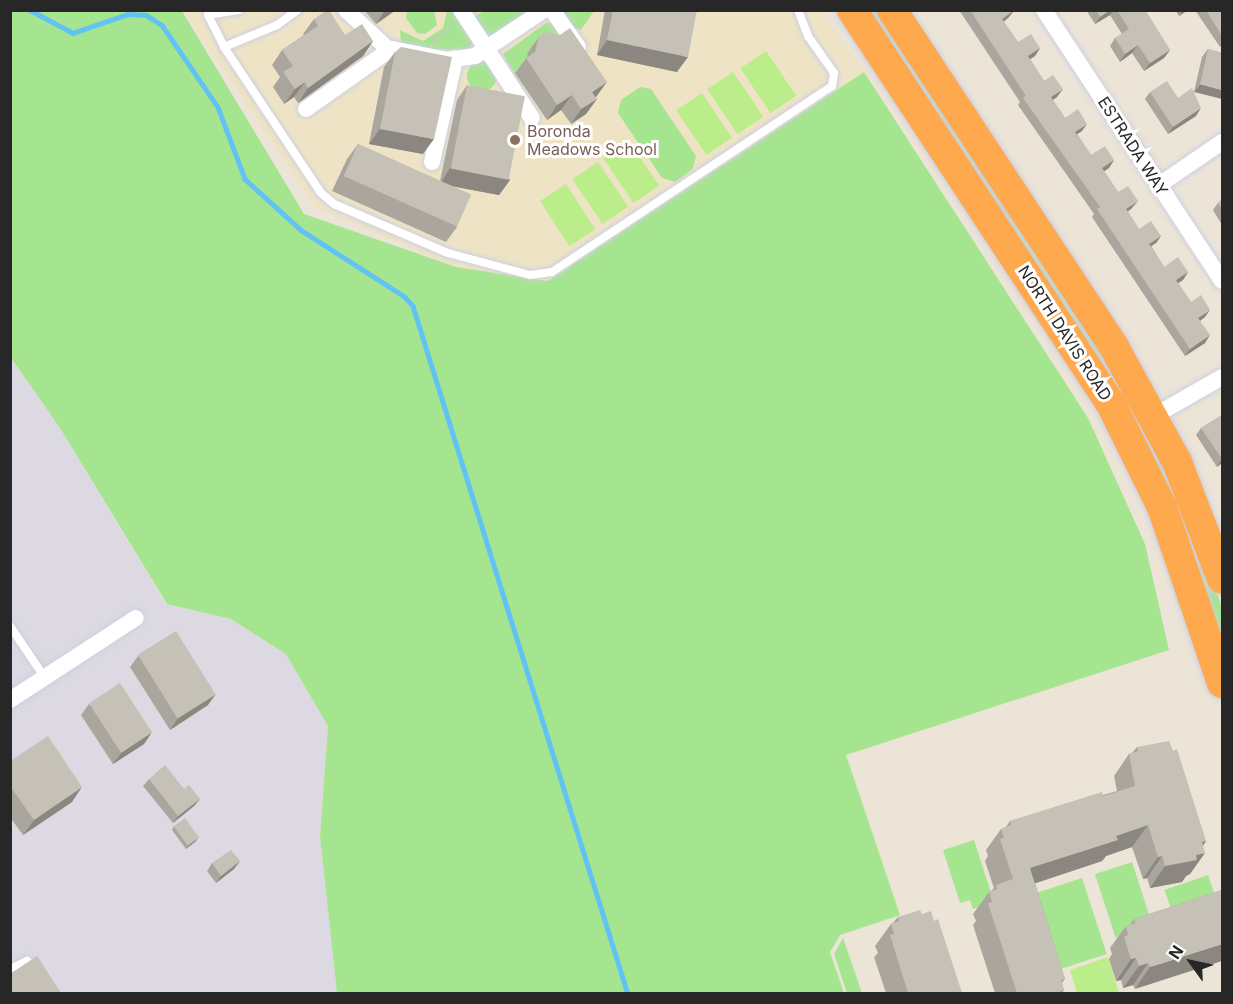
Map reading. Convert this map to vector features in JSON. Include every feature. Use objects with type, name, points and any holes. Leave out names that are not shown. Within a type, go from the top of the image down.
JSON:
[{"type":"highway","name":"NORTH DAVIS ROAD","points":[[852,10],[1113,408],[1162,507],[1222,683]]},
{"type":"highway","name":"NORTH DAVIS ROAD","points":[[892,10],[1114,347],[1154,416],[1193,498],[1222,579]]},
{"type":"street","points":[[346,10],[391,49],[455,59],[476,56],[544,10]]},
{"type":"street","points":[[552,10],[588,62]]},
{"type":"street","name":"ESTRADA WAY","points":[[1044,10],[1222,281]]},
{"type":"street","points":[[463,14],[532,118]]},
{"type":"street","points":[[306,110],[391,49]]},
{"type":"street","points":[[432,162],[455,59]]},
{"type":"street","points":[[1159,185],[1222,142]]},
{"type":"street","points":[[1154,416],[1222,377]]},
{"type":"street","points":[[10,700],[136,618]]},
{"type":"lane","points":[[240,10],[211,13],[224,47],[321,193],[334,204],[448,253],[530,275],[552,272],[832,86],[834,74],[808,36],[798,10]]},
{"type":"lane","points":[[224,47],[277,25],[298,10]]},
{"type":"lane","points":[[10,626],[45,678]]},
{"type":"lane","points":[[10,969],[27,961],[39,974]]},
{"type":"path","points":[[420,55],[439,33],[463,14]]},
{"type":"shaded area","name":"Boronda Meadows School","points":[[184,11],[821,11],[864,72],[548,281],[456,267],[315,208]]},
{"type":"shaded area","points":[[10,358],[60,428],[166,604],[231,619],[286,654],[328,726],[320,837],[337,993],[11,993]]},
{"type":"green space","points":[[10,11],[182,11],[304,214],[456,267],[548,281],[864,72],[1088,418],[1145,544],[1169,650],[846,755],[900,915],[840,935],[830,952],[844,993],[337,993],[320,837],[328,726],[286,654],[231,619],[167,604],[60,428],[11,358]]},
{"type":"green space","points":[[407,11],[434,11],[437,25],[425,34],[417,33],[406,18]]},
{"type":"green space","points":[[447,11],[454,11],[473,42],[469,49],[423,50],[401,43],[400,30],[423,41],[443,28]]},
{"type":"green space","points":[[484,11],[532,11],[491,36],[483,33],[474,17]]},
{"type":"green space","points":[[561,11],[594,11],[581,30],[572,28]]},
{"type":"green space","points":[[866,11],[881,11],[1099,338],[1203,549],[1222,608],[1222,649],[1165,490]]},
{"type":"green space","points":[[546,23],[552,23],[568,45],[535,47],[528,51],[528,63],[515,72],[525,92],[503,54]]},
{"type":"green space","points":[[766,51],[796,96],[770,113],[740,68]]},
{"type":"green space","points":[[482,61],[493,65],[497,76],[493,87],[482,91],[471,87],[467,76],[471,65]]},
{"type":"green space","points":[[733,72],[763,117],[737,134],[707,89]]},
{"type":"green space","points":[[640,87],[651,89],[696,156],[693,169],[675,182],[662,178],[618,113],[621,100]]},
{"type":"green space","points":[[702,93],[732,138],[706,155],[676,110]]},
{"type":"green space","points":[[629,141],[659,186],[633,203],[603,158]]},
{"type":"green space","points":[[598,162],[628,207],[602,224],[572,179]]},
{"type":"green space","points":[[566,184],[595,229],[569,246],[540,201]]},
{"type":"green space","points":[[974,840],[994,902],[973,909],[970,900],[960,903],[943,850]]},
{"type":"green space","points":[[1132,862],[1153,926],[1116,938],[1095,874]]},
{"type":"green space","points":[[1208,875],[1218,904],[1175,919],[1165,890]]},
{"type":"green space","points":[[1082,878],[1107,954],[1048,973],[1023,897]]},
{"type":"green space","points":[[843,938],[862,993],[847,993],[834,954]]},
{"type":"green space","points":[[1108,957],[1119,993],[1077,993],[1070,970]]},
{"type":"building","points":[[327,10],[345,35],[362,24],[373,41],[308,88],[305,82],[295,89],[283,72],[293,66],[282,50],[318,26],[314,19]]},
{"type":"building","points":[[613,10],[697,10],[688,57],[607,40]]},
{"type":"building","points":[[970,10],[1014,10],[1002,19],[1018,42],[1031,34],[1040,48],[1028,56],[1044,81],[1053,75],[1063,89],[1051,97],[1065,118],[1078,109],[1087,124],[1075,132],[1091,155],[1105,146],[1114,160],[1102,168],[1118,192],[1128,186],[1138,201],[1126,209],[1139,229],[1151,221],[1161,236],[1149,244],[1164,267],[1178,257],[1188,272],[1176,280],[1191,302],[1201,295],[1210,310],[1198,318],[1210,335],[1190,349],[1097,209],[1100,207],[1023,98],[1026,96]]},
{"type":"building","points":[[1096,10],[1110,10],[1100,17]]},
{"type":"building","points":[[1117,10],[1145,10],[1170,50],[1150,63],[1138,45],[1125,54],[1115,38],[1129,29]]},
{"type":"building","points":[[1206,10],[1222,10],[1222,36]]},
{"type":"building","points":[[570,28],[607,82],[592,92],[597,99],[581,109],[572,95],[557,105],[526,58],[535,52],[539,37],[545,32],[560,35]]},
{"type":"building","points":[[401,47],[452,57],[434,139],[380,129],[395,52]]},
{"type":"building","points":[[1208,49],[1222,53],[1222,90],[1200,84]]},
{"type":"building","points":[[1167,81],[1178,98],[1192,88],[1201,108],[1173,127],[1150,92]]},
{"type":"building","points":[[467,85],[525,96],[509,180],[451,168]]},
{"type":"building","points":[[358,144],[471,194],[457,226],[344,176]]},
{"type":"building","points":[[1222,415],[1222,459],[1201,428]]},
{"type":"building","points":[[176,631],[216,695],[178,718],[138,655]]},
{"type":"building","points":[[120,683],[152,732],[121,753],[89,703]]},
{"type":"building","points":[[48,736],[82,787],[34,820],[10,786],[10,761]]},
{"type":"building","points":[[1169,741],[1173,751],[1177,749],[1206,841],[1202,842],[1205,853],[1196,855],[1197,860],[1165,866],[1162,856],[1158,857],[1148,825],[1116,836],[1118,840],[1030,868],[1065,979],[1061,980],[1064,990],[1055,993],[1017,993],[988,903],[992,902],[989,892],[997,889],[996,885],[1013,879],[1000,839],[1004,838],[1001,829],[1011,825],[1010,821],[1102,792],[1103,796],[1135,786],[1129,754],[1138,751],[1137,747]]},
{"type":"building","points":[[165,765],[184,789],[189,785],[200,799],[178,816],[149,779]]},
{"type":"building","points":[[185,818],[199,837],[188,846],[174,826]]},
{"type":"building","points":[[231,850],[240,861],[221,876],[212,863]]},
{"type":"building","points":[[1222,890],[1222,944],[1150,967],[1148,963],[1139,966],[1136,958],[1131,959],[1124,937],[1128,935],[1126,926],[1135,923],[1134,919]]},
{"type":"building","points":[[920,910],[922,914],[931,911],[934,921],[938,919],[962,993],[908,993],[890,935],[894,934],[891,924],[899,921],[898,917]]},
{"type":"building","points":[[37,956],[61,993],[10,993],[10,974]]},
{"type":"waterway","points":[[30,10],[73,33],[128,14],[146,15],[162,25],[218,107],[245,179],[301,230],[404,296],[413,306],[628,994]]},
{"type":"place","name":"Boronda Meadows School","points":[[515,140]]}]
